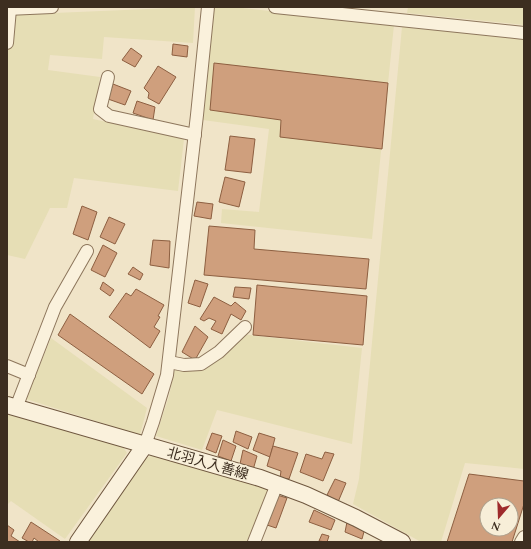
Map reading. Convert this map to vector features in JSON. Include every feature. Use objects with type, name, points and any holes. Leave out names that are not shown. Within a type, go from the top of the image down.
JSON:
[{"type":"main road","name":"北羽入入善線","points":[[12,406],[260,478],[306,495],[356,518],[402,542]]},
{"type":"main road","points":[[78,542],[145,445]]},
{"type":"street","points":[[7,43],[8,9],[52,7]]},
{"type":"street","points":[[145,445],[168,375],[208,7]]},
{"type":"street","points":[[275,7],[524,33]]},
{"type":"street","points":[[108,77],[100,109],[109,116],[195,135]]},
{"type":"street","points":[[12,406],[29,375],[56,307],[87,251]]},
{"type":"street","points":[[169,362],[184,365],[201,364],[219,352],[245,327]]},
{"type":"street","points":[[7,366],[29,375]]},
{"type":"street","points":[[254,542],[277,484]]},
{"type":"street","points":[[521,542],[524,537]]},
{"type":"shaded area","points":[[195,7],[193,43],[104,37],[102,59],[50,55],[48,70],[100,77],[93,119],[184,139],[178,191],[74,178],[67,208],[50,208],[25,259],[7,255],[7,15]]},
{"type":"shaded area","points":[[214,7],[233,7],[394,25],[372,239],[221,223],[222,209],[259,212],[269,129],[203,120]]},
{"type":"shaded area","points":[[408,7],[524,7],[524,25],[407,13]]},
{"type":"shaded area","points":[[402,27],[524,39],[524,469],[465,463],[441,542],[421,542],[353,504],[359,479]]},
{"type":"shaded area","points":[[242,334],[362,348],[352,444],[217,410],[202,450],[156,436],[169,396],[175,368],[203,369]]},
{"type":"shaded area","points":[[51,338],[147,408],[140,435],[26,399]]},
{"type":"shaded area","points":[[7,411],[121,444],[127,453],[65,539],[11,501],[7,505]]},
{"type":"shaded area","points":[[158,453],[270,489],[248,542],[86,542],[141,460]]},
{"type":"building","points":[[173,44],[188,46],[187,57],[172,55]]},
{"type":"building","points":[[131,48],[142,56],[135,67],[122,60]]},
{"type":"building","points":[[214,63],[388,83],[382,149],[280,137],[281,120],[210,110]]},
{"type":"building","points":[[158,66],[176,77],[159,104],[148,98],[149,93],[144,88]]},
{"type":"building","points":[[113,84],[131,91],[125,105],[108,99]]},
{"type":"building","points":[[137,101],[155,107],[153,120],[133,113]]},
{"type":"building","points":[[230,136],[255,139],[251,173],[225,170]]},
{"type":"building","points":[[225,177],[245,182],[239,207],[219,202]]},
{"type":"building","points":[[197,202],[213,204],[211,219],[194,216]]},
{"type":"building","points":[[82,206],[97,212],[88,240],[73,234]]},
{"type":"building","points":[[109,217],[125,224],[115,244],[100,237]]},
{"type":"building","points":[[209,226],[255,230],[254,249],[369,259],[366,289],[204,275]]},
{"type":"building","points":[[153,240],[170,241],[169,268],[150,265]]},
{"type":"building","points":[[103,245],[117,253],[105,277],[91,270]]},
{"type":"building","points":[[133,267],[143,274],[140,280],[128,274]]},
{"type":"building","points":[[195,280],[208,284],[200,307],[188,303]]},
{"type":"building","points":[[103,282],[114,290],[110,296],[100,289]]},
{"type":"building","points":[[257,285],[367,296],[363,345],[253,335]]},
{"type":"building","points":[[235,287],[251,288],[249,299],[233,297]]},
{"type":"building","points":[[136,289],[164,305],[158,316],[160,317],[154,327],[160,331],[150,348],[109,317],[126,293],[131,296]]},
{"type":"building","points":[[214,297],[231,306],[235,302],[246,311],[241,320],[231,314],[222,334],[211,329],[216,321],[209,318],[204,321],[200,319]]},
{"type":"building","points":[[70,314],[154,374],[142,394],[58,335]]},
{"type":"building","points":[[195,326],[208,337],[195,360],[182,352]]},
{"type":"building","points":[[236,431],[252,437],[248,449],[233,442]]},
{"type":"building","points":[[212,433],[222,436],[216,453],[206,449]]},
{"type":"building","points":[[259,433],[275,438],[270,457],[253,450]]},
{"type":"building","points":[[223,440],[236,446],[231,461],[218,456]]},
{"type":"building","points":[[273,446],[298,453],[289,479],[280,478],[281,471],[267,466]]},
{"type":"building","points":[[243,450],[257,456],[253,470],[240,464]]},
{"type":"building","points":[[325,452],[334,454],[323,481],[300,472],[306,454],[322,459]]},
{"type":"building","points":[[469,474],[524,481],[524,504],[519,520],[519,497],[479,497],[479,537],[514,537],[512,542],[447,542]]},
{"type":"building","points":[[335,479],[346,483],[338,502],[327,495]]},
{"type":"building","points":[[277,495],[287,498],[276,528],[267,525]]},
{"type":"building","points":[[314,510],[335,520],[331,530],[309,522]]},
{"type":"building","points":[[31,522],[60,542],[39,542],[34,538],[32,542],[29,542],[22,538]]},
{"type":"building","points":[[347,522],[365,528],[362,539],[345,532]]},
{"type":"building","points":[[7,525],[14,530],[11,536],[20,542],[7,542]]},
{"type":"building","points":[[322,534],[329,536],[327,542],[319,541]]}]
